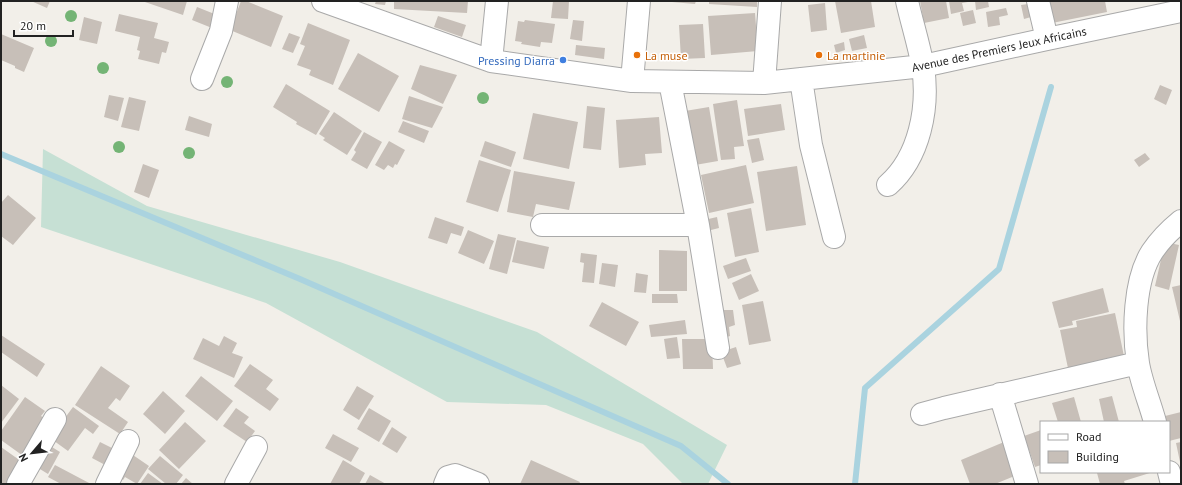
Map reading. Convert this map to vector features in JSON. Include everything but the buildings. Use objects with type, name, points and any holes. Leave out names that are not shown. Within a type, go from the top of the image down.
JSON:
[{"type":"street","points":[[202,78],[221,31],[227,1]]},
{"type":"street","name":"Avenue des Premiers Jeux Africains","points":[[323,1],[349,6],[491,61],[632,81],[670,82],[764,83],[923,66],[1176,12]]},
{"type":"street","points":[[491,61],[497,1]]},
{"type":"street","points":[[632,81],[639,1]]},
{"type":"street","points":[[764,83],[770,1]]},
{"type":"street","points":[[888,185],[902,171],[916,143],[924,109],[925,90],[923,66],[907,1]]},
{"type":"street","points":[[1038,1],[1047,39]]},
{"type":"street","points":[[802,79],[812,145],[834,237]]},
{"type":"street","points":[[670,82],[698,225],[718,348]]},
{"type":"street","points":[[1155,421],[1138,364],[1135,322],[1142,275],[1151,253],[1168,232],[1181,221]]},
{"type":"street","points":[[542,225],[698,225]]},
{"type":"street","points":[[922,414],[1000,394],[1138,364]]},
{"type":"street","points":[[1000,394],[1028,484]]},
{"type":"street","points":[[18,484],[55,419]]},
{"type":"street","points":[[108,484],[128,441]]},
{"type":"street","points":[[236,484],[256,447]]},
{"type":"street","points":[[1169,473],[1172,484]]},
{"type":"street","points":[[445,484],[448,477],[455,475],[478,484]]},
{"type":"green space","points":[[43,149],[147,206],[340,262],[537,332],[727,445],[708,484],[683,484],[643,444],[546,405],[447,402],[266,303],[41,227]]},
{"type":"waterway","points":[[855,484],[865,388],[999,269],[1051,87]]},
{"type":"waterway","points":[[1,154],[300,279],[681,446],[728,484]]},
{"type":"place","name":"La muse","points":[[637,55]]},
{"type":"place","name":"La martinie","points":[[819,55]]},
{"type":"place","name":"Pressing Diarra","points":[[563,60]]}]
